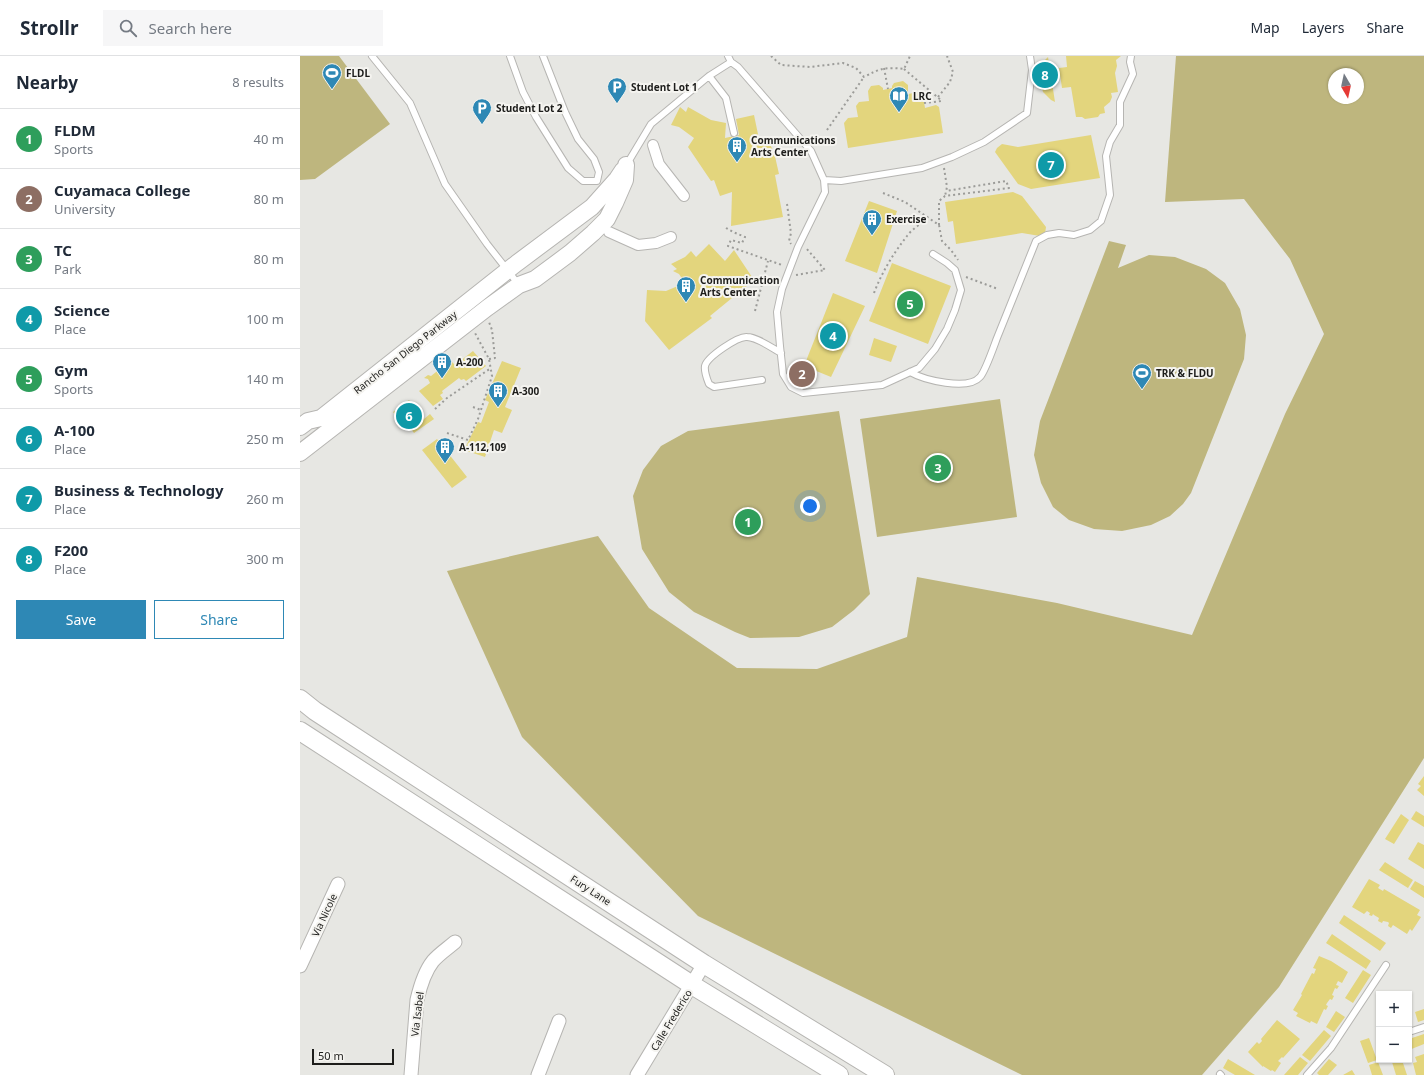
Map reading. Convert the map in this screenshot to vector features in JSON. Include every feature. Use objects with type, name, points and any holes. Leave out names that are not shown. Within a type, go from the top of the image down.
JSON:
[{"type":"main road","name":"Fury Lane","points":[[300,699],[322,715],[704,964],[885,1075]]},
{"type":"main road","points":[[300,731],[692,985],[839,1075]]},
{"type":"street","points":[[653,145],[659,164],[684,196]]},
{"type":"street","name":"Rancho San Diego Parkway","points":[[300,427],[308,421],[321,418],[507,271],[592,207],[617,179],[626,165]]},
{"type":"street","points":[[487,308],[519,285],[534,280],[593,234],[607,219],[625,180],[626,165]]},
{"type":"street","points":[[609,232],[638,245],[656,244],[671,237]]},
{"type":"street","points":[[487,308],[506,284],[508,278],[507,271]]},
{"type":"street","name":"Rancho San Diego Parkway","points":[[300,453],[487,308]]},
{"type":"street","name":"Via Nicole","points":[[300,966],[338,884]]},
{"type":"street","name":"Via Isabel","points":[[411,1075],[417,1000],[422,983],[433,962],[455,942]]},
{"type":"street","name":"Calle Frederico","points":[[636,1075],[704,964]]},
{"type":"street","points":[[538,1075],[559,1021]]},
{"type":"lane","points":[[372,56],[410,103],[445,184],[487,244],[519,285]]},
{"type":"lane","points":[[510,56],[526,98],[536,117],[568,168],[582,181],[597,181],[599,172],[594,159],[578,139],[565,112],[543,56]]},
{"type":"lane","points":[[824,180],[841,180],[922,168],[984,142],[1027,114],[1032,70],[1030,56]]},
{"type":"lane","points":[[910,372],[919,377],[944,382],[968,384],[980,378],[992,353],[1036,241],[1047,235],[1059,233],[1074,235],[1090,230],[1101,221],[1110,195],[1106,156],[1110,142],[1120,125],[1120,102],[1133,74],[1130,62],[1131,56]]},
{"type":"lane","points":[[626,165],[651,124],[730,59],[812,150],[824,180],[825,192],[800,241],[782,289],[777,312],[780,353],[784,374],[791,387],[803,393],[882,385],[919,368],[935,349],[947,329],[955,310],[960,290],[955,270],[933,254]]},
{"type":"lane","points":[[709,76],[726,98],[734,133]]},
{"type":"lane","points":[[762,380],[714,387],[709,384],[706,376],[705,365],[710,358],[737,339],[747,337],[755,339],[780,353]]},
{"type":"lane","points":[[1307,1075],[1331,1048],[1386,965]]},
{"type":"lane","points":[[1412,1031],[1424,1027]]},
{"type":"path","points":[[771,56],[782,65],[810,67],[843,63],[856,68],[864,77]]},
{"type":"path","points":[[904,69],[910,56]]},
{"type":"path","points":[[938,97],[950,82],[953,72],[947,56]]},
{"type":"path","points":[[884,68],[888,89]]},
{"type":"path","points":[[827,130],[864,77],[884,68],[904,69],[942,101],[924,103]]},
{"type":"path","points":[[942,160],[947,187],[945,196]]},
{"type":"path","points":[[946,191],[1006,181],[1009,188],[945,196],[939,201],[939,225],[942,241],[951,250],[958,261]]},
{"type":"path","points":[[883,193],[905,202],[939,225]]},
{"type":"path","points":[[786,204],[790,233],[789,241],[791,244]]},
{"type":"path","points":[[874,293],[882,273],[894,254],[908,235],[928,218]]},
{"type":"path","points":[[726,228],[745,237],[742,243],[731,240],[728,246],[790,268]]},
{"type":"path","points":[[786,279],[825,270],[800,241]]},
{"type":"path","points":[[782,265],[785,258]]},
{"type":"path","points":[[755,311],[768,261]]},
{"type":"path","points":[[964,272],[966,277]]},
{"type":"path","points":[[958,279],[966,277],[998,288]]},
{"type":"path","points":[[484,324],[488,321],[492,330],[495,358],[489,359]]},
{"type":"path","points":[[447,433],[468,440],[478,419],[492,376],[489,359],[475,332]]},
{"type":"path","points":[[435,409],[447,398],[491,368]]},
{"type":"path","points":[[473,407],[481,410]]},
{"type":"shaded area","name":"FLDL","points":[[300,56],[339,56],[390,124],[315,179],[300,180]]},
{"type":"shaded area","points":[[1176,56],[1424,56],[1424,758],[1279,987],[1202,1075],[1022,1075],[698,916],[522,737],[447,571],[598,536],[649,608],[737,668],[817,669],[907,637],[917,577],[1057,603],[1192,635],[1285,414],[1324,334],[1290,259],[1244,199],[1165,202]]},
{"type":"shaded area","name":"TRK & FLDU","points":[[1109,241],[1126,245],[1118,268],[1149,255],[1175,257],[1206,269],[1225,283],[1240,309],[1246,335],[1244,359],[1191,493],[1183,504],[1170,516],[1151,525],[1122,531],[1094,529],[1069,520],[1053,507],[1041,483],[1034,455],[1040,421]]},
{"type":"shaded area","points":[[1000,399],[1017,517],[877,537],[860,419]]},
{"type":"shaded area","points":[[839,411],[870,594],[854,610],[832,627],[799,637],[750,638],[694,612],[669,592],[642,549],[633,496],[643,470],[661,446],[688,431]]},
{"type":"building","points":[[1066,56],[1121,56],[1116,60],[1117,66],[1115,73],[1118,92],[1111,93],[1112,97],[1110,102],[1104,107],[1105,113],[1100,114],[1098,117],[1085,119],[1082,117],[1076,117],[1071,87],[1062,88],[1059,68],[1067,67]]},
{"type":"building","points":[[1048,57],[1055,102],[1043,92],[1040,81],[1040,70],[1044,61]]},
{"type":"building","name":"LRC","points":[[903,81],[908,85],[908,94],[919,92],[923,96],[925,108],[936,105],[939,107],[943,133],[848,148],[844,123],[848,118],[858,117],[856,106],[859,102],[869,101],[868,91],[871,86],[879,85],[883,88],[883,90],[892,88],[894,83]]},
{"type":"building","name":"Communications Arts Center","points":[[680,107],[686,112],[688,107],[711,120],[726,123],[725,138],[739,135],[736,119],[754,115],[759,139],[766,137],[774,152],[779,174],[775,175],[783,217],[731,226],[732,192],[720,196],[714,180],[711,181],[688,147],[694,138],[679,127],[671,125]]},
{"type":"building","points":[[1091,135],[1100,178],[1031,189],[1018,184],[995,152],[1002,144],[1018,147]]},
{"type":"building","points":[[1013,192],[1022,196],[1046,227],[1045,234],[1040,236],[1022,233],[956,244],[953,221],[948,222],[945,202]]},
{"type":"building","name":"Exercise","points":[[869,201],[897,211],[877,273],[845,261]]},
{"type":"building","name":"Communication Arts Center","points":[[709,244],[725,261],[734,250],[754,280],[710,316],[712,318],[669,350],[645,321],[647,290],[666,291],[685,283],[679,274],[673,271],[677,269],[671,264],[685,257],[691,251],[696,257]]},
{"type":"building","points":[[892,263],[951,286],[928,344],[869,321]]},
{"type":"building","points":[[833,293],[865,306],[831,377],[804,366]]},
{"type":"building","points":[[874,338],[897,346],[891,362],[869,355]]},
{"type":"building","name":"A-200","points":[[473,351],[486,366],[466,381],[459,378],[442,391],[443,393],[440,395],[443,399],[433,406],[419,391],[430,383],[428,379],[424,378],[428,375],[431,376],[446,364],[445,362],[449,359],[455,365]]},
{"type":"building","name":"A-300","points":[[502,361],[521,368],[505,407],[512,410],[502,433],[494,430],[485,457],[464,450],[478,422],[481,423],[489,402],[485,400]]},
{"type":"building","points":[[409,400],[424,419],[430,414],[434,419],[414,433],[411,429],[408,430],[393,412]]},
{"type":"building","name":"A-112,109","points":[[437,439],[467,477],[452,488],[422,450]]},
{"type":"building","points":[[1424,776],[1424,796],[1417,790],[1421,786],[1418,784]]},
{"type":"building","points":[[1416,811],[1424,816],[1424,827],[1411,819]]},
{"type":"building","points":[[1401,814],[1409,820],[1394,844],[1385,839]]},
{"type":"building","points":[[1418,842],[1424,845],[1424,869],[1408,859]]},
{"type":"building","points":[[1385,862],[1413,880],[1408,888],[1379,870]]},
{"type":"building","points":[[1369,879],[1380,885],[1378,888],[1383,891],[1384,889],[1420,910],[1417,915],[1421,917],[1412,931],[1410,929],[1407,934],[1393,925],[1391,928],[1388,926],[1388,922],[1383,921],[1382,923],[1378,921],[1379,918],[1373,914],[1372,916],[1369,915],[1370,913],[1367,911],[1364,914],[1352,907]]},
{"type":"building","points":[[1415,881],[1424,886],[1424,898],[1410,889]]},
{"type":"building","points":[[1344,915],[1386,943],[1380,951],[1339,923]]},
{"type":"building","points":[[1332,934],[1371,961],[1366,969],[1326,943]]},
{"type":"building","points":[[1319,956],[1331,961],[1348,972],[1342,983],[1338,981],[1336,985],[1339,986],[1337,989],[1335,988],[1332,995],[1334,996],[1332,1000],[1330,999],[1327,1003],[1326,1005],[1328,1006],[1326,1010],[1324,1009],[1317,1024],[1311,1021],[1310,1023],[1296,1016],[1298,1013],[1293,1010],[1312,973],[1314,974],[1316,969],[1313,968]]},
{"type":"building","points":[[1363,970],[1371,975],[1353,1003],[1345,998]]},
{"type":"building","points":[[1424,1009],[1424,1020],[1418,1022],[1415,1012]]},
{"type":"building","points":[[1336,1011],[1345,1017],[1334,1032],[1326,1027]]},
{"type":"building","points":[[1277,1020],[1300,1039],[1283,1058],[1282,1057],[1278,1061],[1281,1063],[1275,1072],[1263,1067],[1248,1052],[1257,1042],[1259,1044],[1262,1041],[1261,1039]]},
{"type":"building","points":[[1324,1030],[1331,1036],[1310,1061],[1302,1055]]},
{"type":"building","points":[[1424,1034],[1424,1044],[1412,1049],[1412,1038]]},
{"type":"building","points":[[1369,1038],[1376,1060],[1368,1063],[1360,1041]]},
{"type":"building","points":[[1424,1054],[1424,1075],[1416,1075],[1413,1063],[1417,1062],[1415,1057]]},
{"type":"building","points":[[1300,1057],[1308,1063],[1298,1075],[1284,1075]]},
{"type":"building","points":[[1228,1059],[1255,1075],[1235,1075],[1223,1068]]},
{"type":"building","points":[[1329,1059],[1337,1065],[1328,1075],[1319,1075],[1317,1073]]},
{"type":"building","points":[[1378,1063],[1383,1075],[1372,1075],[1369,1065]]},
{"type":"building","points":[[1392,1063],[1403,1063],[1407,1075],[1396,1075]]},
{"type":"building","points":[[1352,1070],[1355,1075],[1343,1075]]},
{"type":"place","name":"F200","points":[[1045,75]]},
{"type":"place","name":"FLDL","points":[[332,90]]},
{"type":"place","name":"Student Lot 1","points":[[617,104]]},
{"type":"place","name":"LRC","points":[[899,113]]},
{"type":"place","name":"Student Lot 2","points":[[482,125]]},
{"type":"place","name":"Communications Arts Center","points":[[737,163]]},
{"type":"place","name":"Business & Technology","points":[[1051,165]]},
{"type":"place","name":"Exercise","points":[[872,236]]},
{"type":"place","name":"Communication Arts Center","points":[[686,303]]},
{"type":"place","name":"Gym","points":[[910,304]]},
{"type":"place","name":"Science","points":[[833,336]]},
{"type":"place","name":"Cuyamaca College","points":[[802,374]]},
{"type":"place","name":"A-200","points":[[442,379]]},
{"type":"place","name":"TRK & FLDU","points":[[1142,390]]},
{"type":"place","name":"A-300","points":[[498,408]]},
{"type":"place","name":"A-100","points":[[409,416]]},
{"type":"place","name":"A-112,109","points":[[445,464]]},
{"type":"place","name":"TC","points":[[938,468]]},
{"type":"place","name":"FLDM","points":[[748,522]]}]
